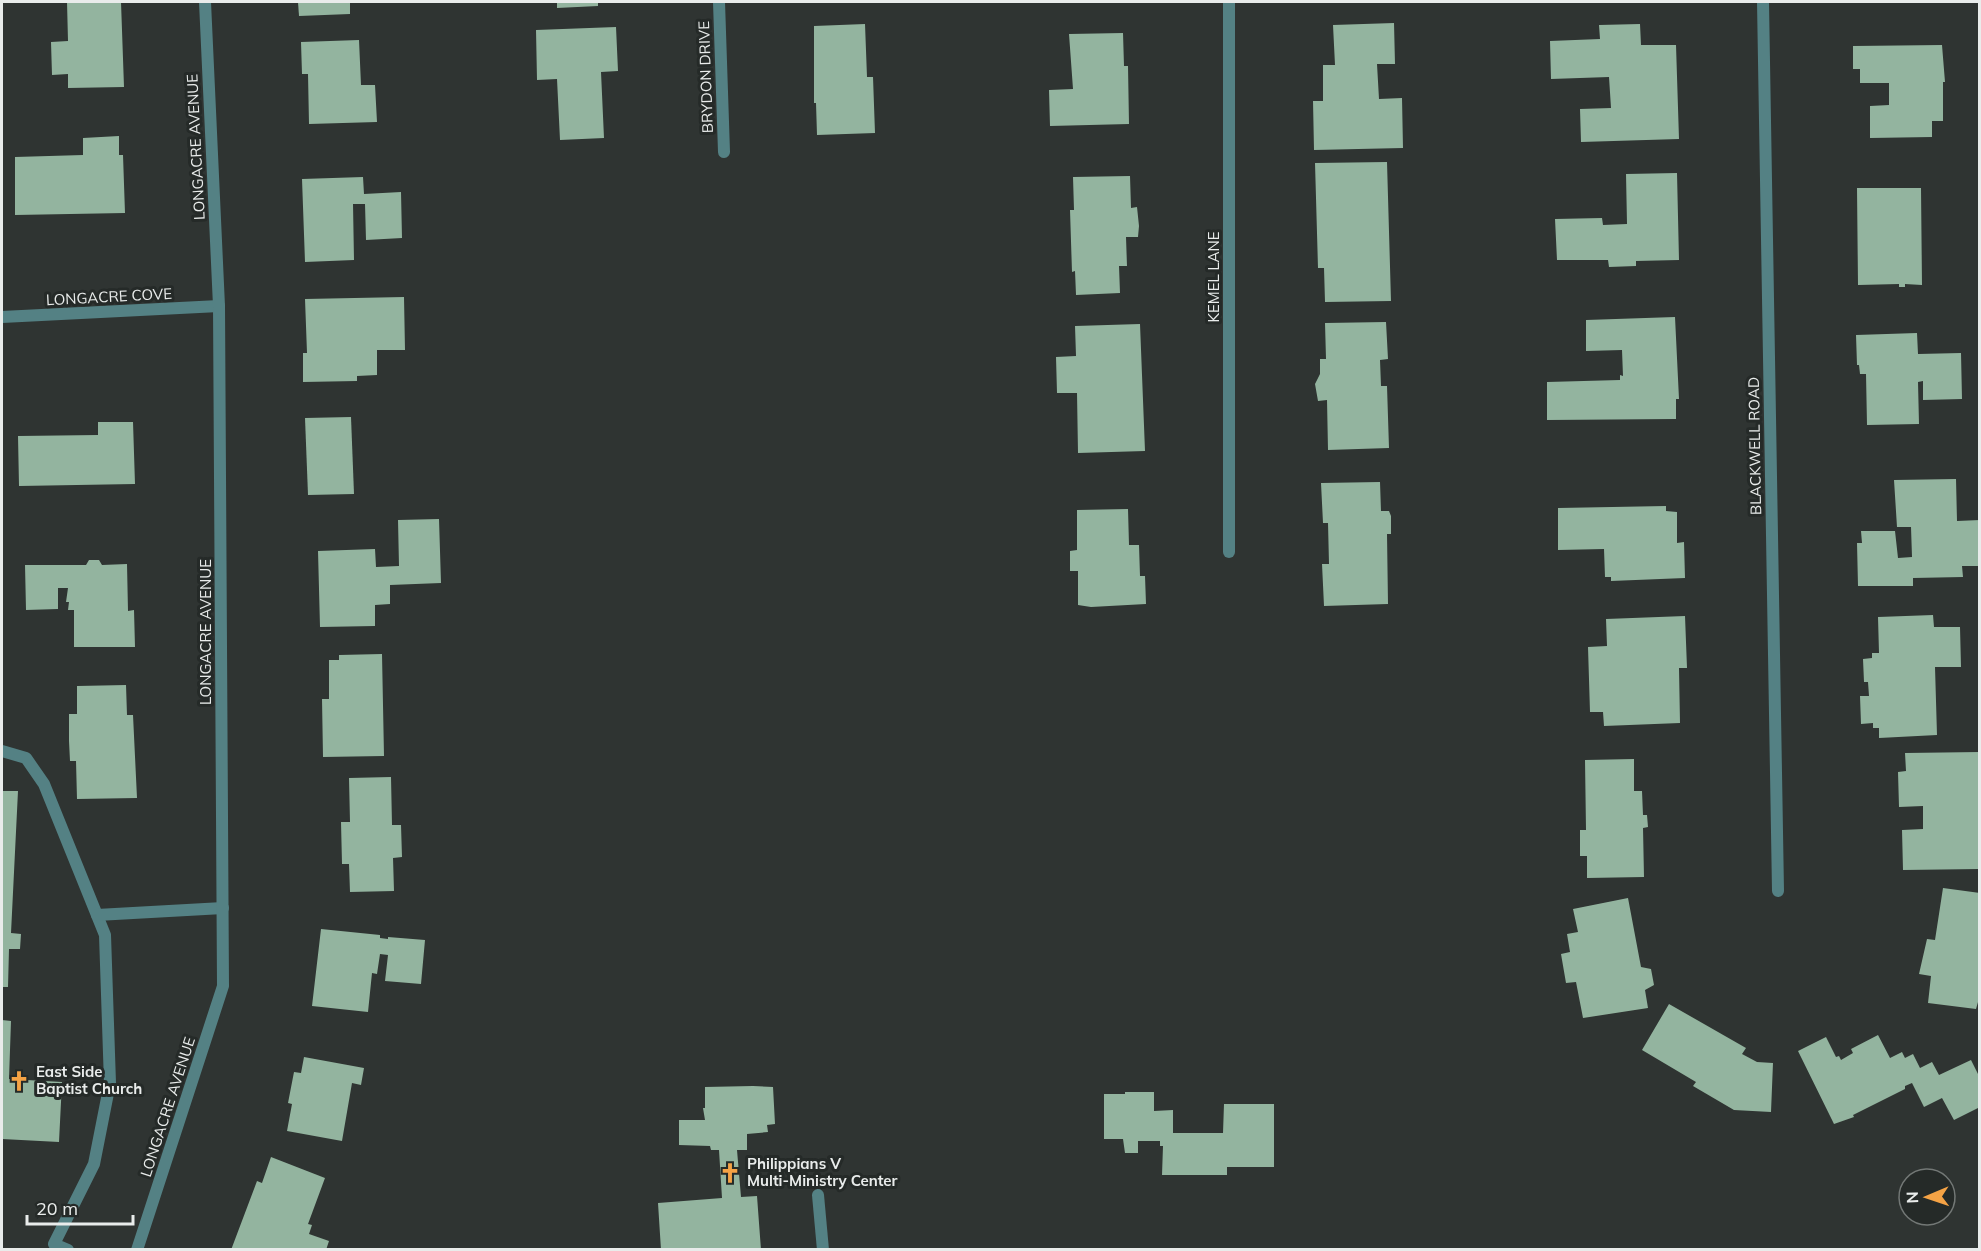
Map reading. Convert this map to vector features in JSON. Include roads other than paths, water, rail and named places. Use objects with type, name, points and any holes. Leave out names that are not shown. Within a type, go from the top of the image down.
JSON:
[{"type":"street","name":"LONGACRE AVENUE","points":[[137,1250],[223,986],[219,306],[205,2]]},
{"type":"street","name":"BRYDON DRIVE","points":[[719,2],[724,152]]},
{"type":"street","name":"KEMEL LANE","points":[[1228,2],[1228,552]]},
{"type":"street","name":"BLACKWELL ROAD","points":[[1763,2],[1778,891]]},
{"type":"street","name":"LONGACRE COVE","points":[[2,318],[219,306]]},
{"type":"street","points":[[2,751],[26,758],[44,784],[105,935],[110,1083],[94,1164],[54,1245],[68,1250]]},
{"type":"street","points":[[97,915],[223,908]]},
{"type":"street","points":[[818,1196],[823,1250]]},
{"type":"place","name":"East Side Baptist Church","points":[[19,1081]]},
{"type":"place","name":"Philippians V Multi-Ministry Center","points":[[730,1173]]}]
